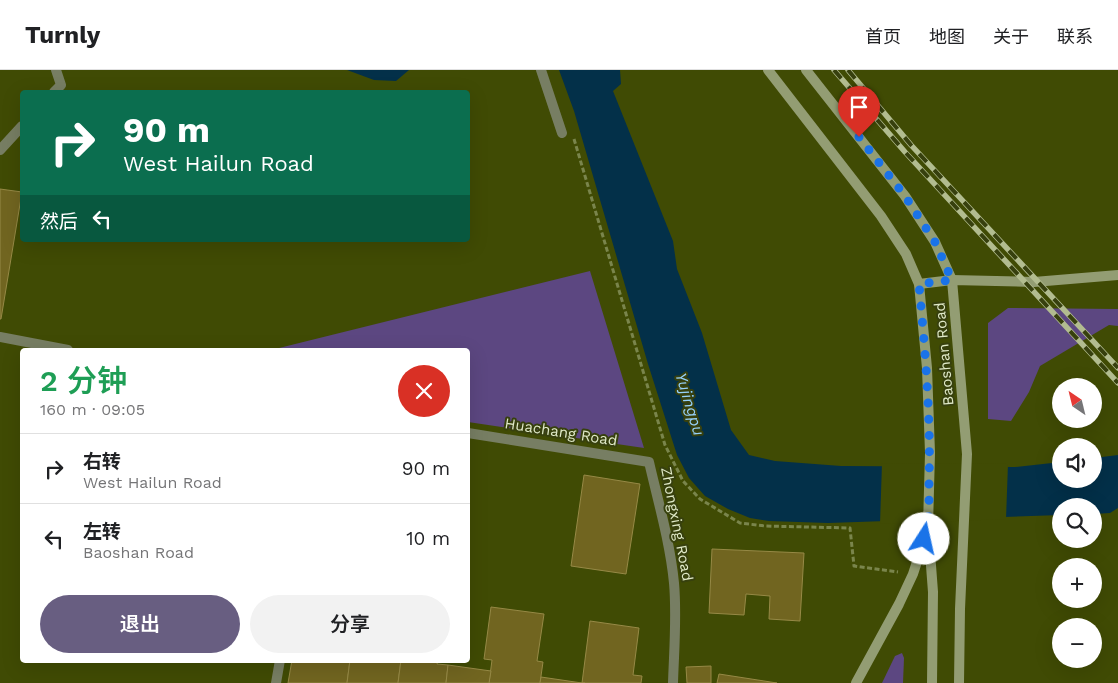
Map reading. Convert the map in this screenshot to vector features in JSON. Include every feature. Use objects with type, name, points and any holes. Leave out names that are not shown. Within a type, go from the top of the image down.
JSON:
[{"type":"main road","name":"Baoshan Road","points":[[768,70],[882,216],[906,254],[919,284],[927,368],[930,453],[928,526],[933,592],[932,683]]},
{"type":"main road","name":"Baoshan Road","points":[[806,70],[905,196],[935,242],[952,280],[967,454],[959,683]]},
{"type":"main road","points":[[919,284],[952,280],[1034,282],[1118,275]]},
{"type":"main road","points":[[856,683],[913,574],[928,526]]},
{"type":"street","points":[[56,70],[61,85],[56,90]]},
{"type":"street","points":[[541,70],[562,133]]},
{"type":"street","points":[[0,150],[20,128]]},
{"type":"street","points":[[0,337],[58,348]]},
{"type":"street","name":"Huachang Road","points":[[470,433],[649,462]]},
{"type":"street","name":"Zhongxing Road","points":[[649,462],[671,560],[674,582],[673,683]]},
{"type":"street","points":[[276,683],[279,663]]},
{"type":"path","points":[[573,136],[665,445],[683,481],[700,499],[740,523],[765,526],[850,528],[854,566],[913,574]]},
{"type":"shaded area","points":[[590,271],[644,448],[470,422],[470,348],[279,348]]},
{"type":"shaded area","points":[[1008,308],[1118,309],[1118,326],[1109,325],[1040,366],[1029,392],[1011,421],[988,419],[988,323]]},
{"type":"shaded area","points":[[902,653],[904,658],[903,683],[882,683],[895,656]]},
{"type":"water","points":[[347,70],[409,70],[396,81],[374,80]]},
{"type":"water","name":"Yujingpu","points":[[559,70],[620,70],[621,84],[613,91],[673,241],[677,269],[702,333],[731,430],[749,455],[775,461],[841,466],[1015,467],[1052,463],[1052,488],[1102,488],[1102,457],[1118,455],[1118,508],[1110,513],[1102,514],[1102,498],[1052,498],[1052,515],[828,523],[769,521],[750,518],[728,509],[705,496],[689,478],[677,455],[648,364],[574,111]]},
{"type":"pier","points":[[882,463],[1008,464],[1006,519],[880,524]]},
{"type":"building","points":[[0,189],[20,192],[20,204],[0,319]]},
{"type":"building","points":[[584,475],[640,484],[626,574],[571,566]]},
{"type":"building","points":[[712,549],[804,553],[800,621],[769,619],[770,596],[746,594],[744,615],[709,613]]},
{"type":"building","points":[[491,607],[544,614],[537,661],[543,662],[540,683],[489,683],[492,660],[484,659]]},
{"type":"building","points":[[590,621],[639,628],[633,675],[642,676],[641,683],[582,683]]},
{"type":"building","points":[[291,663],[350,663],[347,683],[288,683]]},
{"type":"building","points":[[350,663],[401,663],[398,683],[347,683]]},
{"type":"building","points":[[401,663],[437,663],[448,665],[446,683],[398,683]]},
{"type":"building","points":[[448,665],[491,671],[489,683],[446,683]]},
{"type":"building","points":[[711,666],[711,683],[687,683],[686,667]]},
{"type":"building","points":[[719,674],[777,683],[717,683]]},
{"type":"building","points":[[541,677],[582,683],[540,683]]},
{"type":"railway","points":[[834,70],[905,152],[1118,383]]},
{"type":"railway","points":[[848,70],[911,145],[1118,368]]},
{"type":"route","points":[[859,137],[905,196],[935,242],[952,280],[919,284],[927,368],[930,453],[928,526],[924,539]]}]
